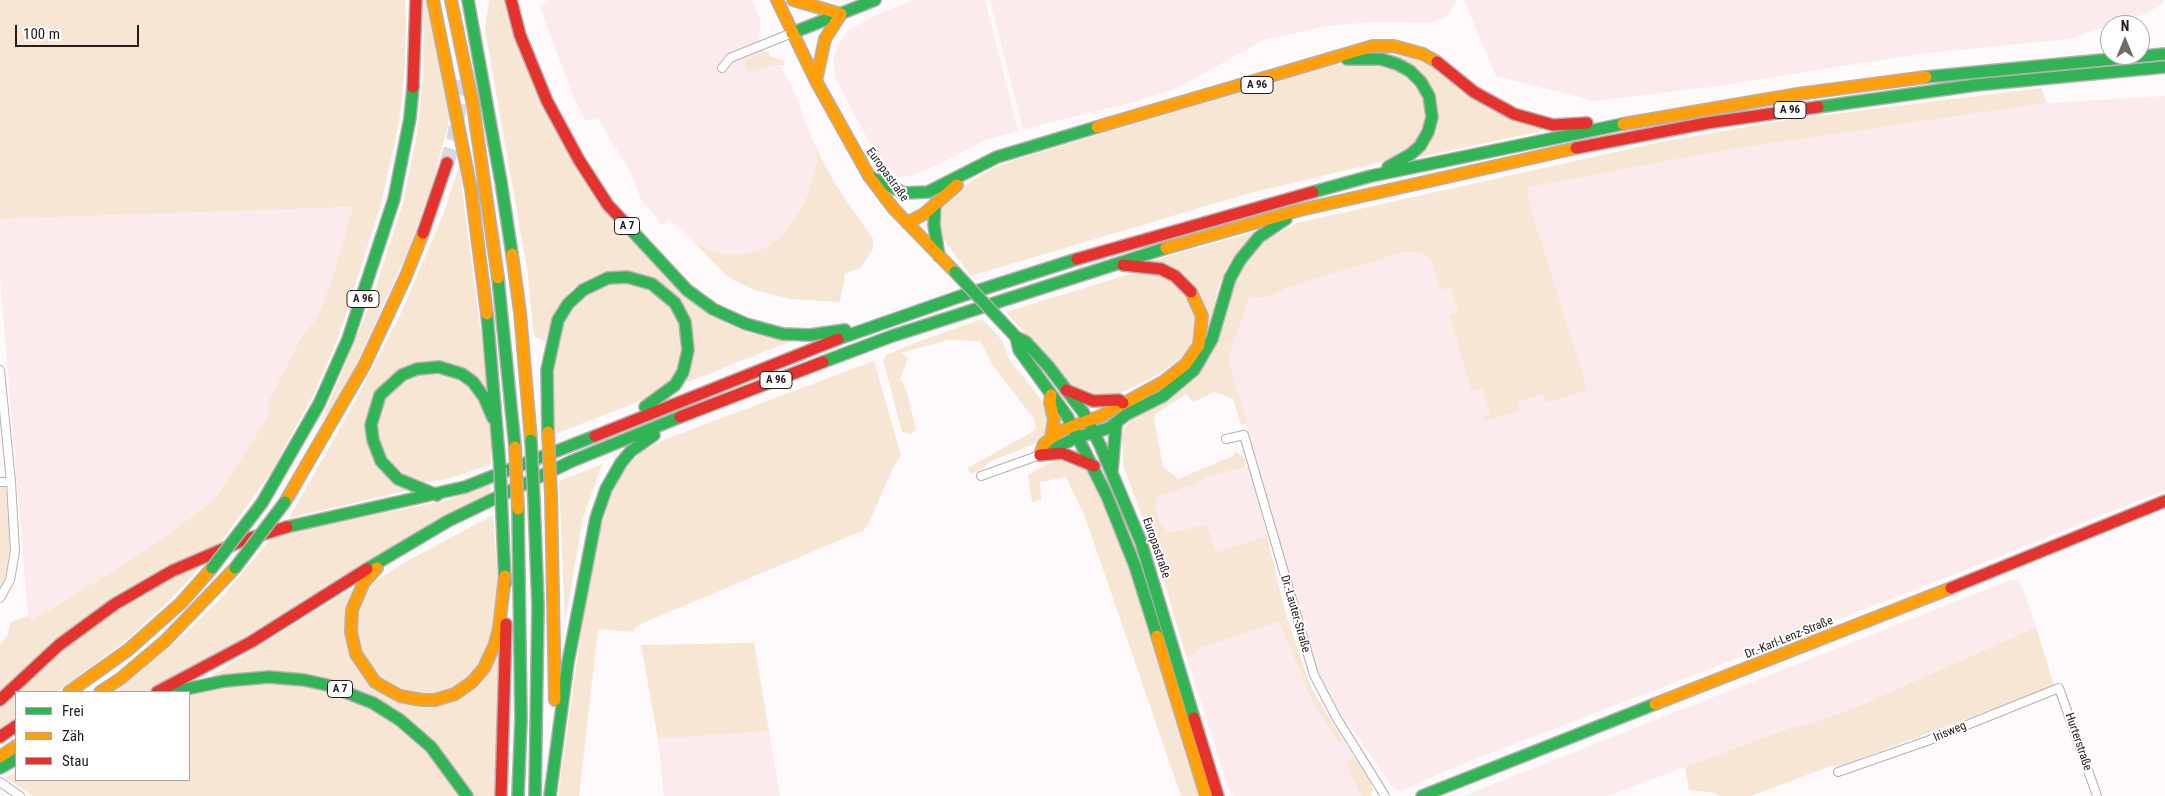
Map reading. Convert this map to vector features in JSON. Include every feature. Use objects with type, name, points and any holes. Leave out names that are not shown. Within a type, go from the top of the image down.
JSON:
[{"type":"main road","name":"A 96","points":[[70,691],[128,650],[180,603],[212,568],[262,503],[319,404],[348,339],[366,292],[396,190],[406,147],[414,77],[416,0]]},
{"type":"main road","points":[[433,0],[471,189],[491,348],[500,454],[505,576],[506,657],[501,796]]},
{"type":"main road","points":[[451,0],[473,105],[486,185],[504,322],[515,447],[521,653],[518,796]]},
{"type":"main road","points":[[468,0],[502,182],[520,312],[531,440],[538,606],[535,796]]},
{"type":"main road","name":"A 7","points":[[511,0],[520,34],[547,101],[579,160],[608,205],[687,290],[713,309],[746,324],[783,334],[845,333]]},
{"type":"main road","name":"Europastraße","points":[[777,0],[816,81],[869,176],[907,223],[1016,337],[1026,342],[1066,390],[1087,421],[1112,471],[1141,542],[1218,796]]},
{"type":"main road","points":[[793,0],[841,14]]},
{"type":"main road","points":[[792,33],[875,0]]},
{"type":"main road","points":[[816,81],[825,39],[841,14]]},
{"type":"main road","points":[[869,176],[904,193],[916,194],[937,189],[997,157],[1372,46],[1394,46],[1423,54],[1441,64],[1474,92],[1492,104],[1535,121],[1553,125],[1581,124],[1636,114],[1657,118]]},
{"type":"main road","name":"A 96","points":[[0,700],[60,645],[123,599],[186,565],[268,531],[437,495],[488,479],[845,333],[886,323],[1103,251],[1371,176],[1657,118],[1798,94],[1940,75],[2165,54]]},
{"type":"main road","name":"A 96","points":[[907,223],[924,214],[960,183],[999,162],[1351,59],[1381,59],[1397,64],[1410,71],[1421,82],[1429,96],[1432,117],[1428,132],[1420,146],[1400,161],[1371,176]]},
{"type":"main road","name":"A 96","points":[[160,691],[251,642],[392,553],[456,517],[572,461],[702,408],[892,336],[1109,265],[1300,210],[1470,170],[1707,123],[1976,85],[2165,67]]},
{"type":"main road","points":[[101,691],[165,641],[235,568],[286,502],[364,366],[406,276],[430,216],[446,163]]},
{"type":"main road","points":[[907,223],[918,208],[937,189]]},
{"type":"main road","points":[[935,204],[934,225],[939,256]]},
{"type":"main road","name":"A 96","points":[[1094,434],[1116,424],[1127,414],[1163,396],[1194,370],[1204,356],[1212,339],[1230,278],[1240,260],[1259,237],[1300,210]]},
{"type":"main road","points":[[1040,455],[1044,444],[1051,438],[1073,426],[1124,404],[1163,382],[1186,364],[1199,345],[1202,332],[1202,316],[1194,296],[1175,276],[1147,266],[1109,265]]},
{"type":"main road","name":"A 96","points":[[555,744],[555,603],[547,370],[558,320],[568,304],[583,290],[608,278],[618,277],[652,284],[675,303],[685,322],[688,350],[683,372],[675,385],[665,394],[619,425]]},
{"type":"main road","name":"Europastraße","points":[[1016,337],[1019,350],[1073,426],[1094,466],[1135,566],[1206,796]]},
{"type":"main road","points":[[437,495],[398,478],[378,456],[372,432],[372,418],[377,401],[388,386],[402,375],[417,369],[439,367],[454,371],[467,378],[478,389],[498,430]]},
{"type":"main road","points":[[1066,390],[1093,401],[1119,400],[1124,404]]},
{"type":"main road","points":[[1051,393],[1050,402],[1054,420],[1051,438]]},
{"type":"main road","points":[[550,796],[555,744],[579,598],[596,518],[606,489],[631,451],[643,441],[702,408]]},
{"type":"main road","points":[[1112,471],[1113,441],[1116,424]]},
{"type":"main road","points":[[1040,455],[1078,437],[1094,434]]},
{"type":"main road","points":[[1040,455],[1062,453],[1094,466]]},
{"type":"main road","name":"Dr.-Karl-Lenz-Straße","points":[[1422,796],[2018,562],[2165,501]]},
{"type":"main road","name":"A 96","points":[[392,553],[364,582],[352,610],[352,643],[368,675],[387,690],[400,696],[422,700],[445,698],[463,689],[479,675],[489,660],[495,644],[501,615],[505,576]]},
{"type":"main road","name":"A 7","points":[[177,691],[224,681],[260,677],[286,677],[327,685],[373,703],[400,720],[431,747],[467,796]]},
{"type":"main road","points":[[0,737],[15,727]]},
{"type":"main road","points":[[6,762],[15,748]]},
{"type":"main road","points":[[1206,759],[1216,773],[1226,796]]},
{"type":"street","points":[[722,68],[730,58],[792,33]]},
{"type":"street","points":[[0,370],[11,482],[14,557],[10,580],[0,598]]},
{"type":"street","name":"Dr.-Lauter-Straße","points":[[1226,439],[1244,435],[1314,675],[1336,717],[1385,796]]},
{"type":"street","points":[[981,476],[1040,455]]},
{"type":"street","points":[[0,482],[11,482]]},
{"type":"street","name":"Irisweg","points":[[1838,772],[1927,741],[2059,688]]},
{"type":"street","name":"Hurterstraße","points":[[2059,688],[2097,796]]},
{"type":"street","points":[[0,782],[20,796]]},
{"type":"shaded area","points":[[0,0],[405,0],[406,23],[405,64],[399,122],[381,204],[339,335],[316,390],[271,472],[221,542],[197,553],[0,691],[0,645],[7,636],[11,622],[28,616],[31,621],[134,558],[200,511],[216,497],[268,417],[268,402],[301,338],[317,317],[332,280],[353,207],[0,219]]},
{"type":"shaded area","points":[[424,0],[428,0],[451,114],[434,178],[409,249],[357,363],[336,404],[321,422],[373,297],[403,203],[417,134],[423,77]]},
{"type":"shaded area","points":[[489,0],[505,0],[581,173],[728,324],[748,333],[794,340],[683,384],[690,370],[672,292],[603,274],[572,289],[553,317],[545,341],[534,336],[527,269],[485,29]]},
{"type":"shaded area","points":[[548,0],[752,0],[761,22],[759,38],[767,55],[777,63],[790,82],[816,148],[817,162],[808,194],[801,209],[780,238],[762,249],[745,254],[718,254],[694,242],[669,219],[662,225],[641,199],[630,171],[598,119],[585,120],[574,98],[540,6],[548,2]]},
{"type":"shaded area","points":[[914,0],[985,0],[1018,131],[985,140],[936,166],[907,177],[896,176],[881,159],[867,138],[836,79],[833,61],[838,45],[849,30],[878,14]]},
{"type":"shaded area","points":[[990,0],[1456,0],[1457,3],[1446,17],[1428,23],[1373,22],[1326,26],[1264,40],[1177,88],[1135,102],[1023,129]]},
{"type":"shaded area","points":[[1464,0],[2165,0],[2161,5],[2142,15],[2100,15],[2100,29],[2069,39],[1918,54],[1712,87],[1594,101],[1496,76]]},
{"type":"shaded area","points":[[768,51],[770,56],[784,61],[785,65],[770,66],[755,72],[746,70],[745,62]]},
{"type":"shaded area","points":[[1379,51],[1406,53],[1541,126],[1541,131],[1420,157],[1418,155],[1435,106]]},
{"type":"shaded area","points":[[1356,62],[1376,64],[1406,74],[1425,100],[1424,130],[1401,157],[1246,194],[971,276],[943,239],[940,229],[943,204],[959,189],[994,168],[1014,160],[1283,80],[1335,65]]},
{"type":"shaded area","points":[[2041,88],[2047,103],[1726,150],[1529,187],[1527,190],[1535,222],[1588,390],[1546,403],[1543,394],[1518,402],[1520,411],[1486,421],[1481,417],[1490,414],[1482,388],[1472,391],[1449,315],[1458,312],[1451,287],[1441,290],[1431,260],[1421,253],[1404,252],[1289,287],[1268,297],[1249,298],[1228,359],[1247,423],[1241,425],[1233,399],[1215,392],[1193,402],[1186,394],[1155,414],[1154,419],[1163,467],[1178,479],[1233,456],[1235,451],[1245,458],[1245,467],[1207,477],[1195,484],[1158,497],[1155,506],[1159,520],[1167,531],[1174,532],[1206,524],[1217,552],[1267,536],[1285,611],[1304,668],[1312,689],[1344,742],[1339,744],[1311,699],[1279,622],[1201,648],[1187,658],[1155,551],[1123,465],[1123,442],[1119,441],[1120,436],[1132,418],[1173,395],[1233,278],[1260,243],[1297,223],[1656,143],[1786,120]]},
{"type":"shaded area","points":[[2165,96],[2165,490],[1958,573],[1450,769],[1401,791],[1393,788],[1332,700],[1319,675],[1308,642],[1228,359],[1249,298],[1268,297],[1289,287],[1404,252],[1421,253],[1431,260],[1436,274],[1451,287],[1458,312],[1449,315],[1472,390],[1482,387],[1491,414],[1482,417],[1486,421],[1520,411],[1517,402],[1543,394],[1546,403],[1588,390],[1535,222],[1527,190],[1528,187],[1726,150],[2047,103]]},
{"type":"shaded area","points":[[816,148],[835,184],[873,239],[873,249],[860,268],[845,274],[840,302],[790,299],[754,290],[727,276],[694,242],[718,254],[745,254],[762,249],[780,238],[801,209],[808,194],[817,162]]},
{"type":"shaded area","points":[[459,166],[488,388],[471,374],[404,367],[366,430],[409,490],[289,518],[357,398],[402,311],[444,212]]},
{"type":"shaded area","points":[[353,207],[332,280],[317,317],[301,338],[268,402],[268,417],[216,497],[200,511],[134,558],[31,621],[28,616],[0,278],[0,219]]},
{"type":"shaded area","points":[[1258,231],[1232,259],[1225,271],[1218,288],[1209,334],[1200,301],[1148,262]]},
{"type":"shaded area","points":[[1140,271],[1155,271],[1183,287],[1196,312],[1197,333],[1187,352],[1177,362],[1150,379],[1106,399],[1070,385],[1006,312]]},
{"type":"shaded area","points":[[623,283],[648,290],[672,309],[682,333],[680,364],[662,392],[553,435],[551,418],[555,347],[560,330],[579,300],[610,284]]},
{"type":"shaded area","points":[[982,319],[1002,340],[1009,359],[1044,403],[1050,416],[1048,431],[1039,442],[989,462],[981,470],[970,474],[968,468],[1034,431],[1036,427],[1034,419],[992,364],[980,341],[948,340],[900,353],[908,358],[900,379],[906,389],[916,429],[911,434],[902,432],[883,360],[886,355],[914,343]]},
{"type":"shaded area","points":[[874,361],[901,456],[893,468],[868,525],[864,530],[643,623],[636,627],[633,632],[598,629],[579,796],[558,796],[583,618],[600,531],[611,495],[625,469],[642,451],[666,439]]},
{"type":"shaded area","points":[[418,374],[450,375],[475,391],[490,423],[492,447],[490,465],[443,480],[425,482],[406,476],[385,457],[377,431],[380,408],[391,391]]},
{"type":"shaded area","points":[[1091,444],[1128,533],[1137,549],[1159,620],[1157,620],[1134,547],[1128,537]]},
{"type":"shaded area","points":[[1057,460],[1067,460],[1084,467],[1093,480],[1129,567],[1201,796],[1181,796],[1084,514],[1066,477],[1040,482],[1041,500],[1032,502],[1028,476],[1030,473]]},
{"type":"shaded area","points":[[602,464],[583,518],[565,622],[559,481]]},
{"type":"shaded area","points":[[1249,466],[1267,536],[1217,552],[1206,524],[1174,532],[1166,531],[1159,520],[1155,506],[1158,497],[1195,484],[1207,477]]},
{"type":"shaded area","points":[[0,485],[5,487],[8,495],[10,546],[6,574],[0,588]]},
{"type":"shaded area","points":[[490,485],[490,494],[176,677],[148,691],[117,691],[186,633],[222,597],[274,535],[444,501]]},
{"type":"shaded area","points":[[493,515],[498,584],[493,636],[471,677],[443,693],[411,694],[382,681],[363,659],[356,619],[371,584],[402,564]]},
{"type":"shaded area","points":[[205,562],[165,605],[123,643],[58,691],[17,691],[70,643],[142,594]]},
{"type":"shaded area","points":[[2017,580],[2023,589],[2036,627],[1857,707],[1809,724],[1792,727],[1607,796],[1463,796],[2008,581]]},
{"type":"shaded area","points":[[357,586],[352,661],[368,682],[430,706],[498,655],[497,796],[472,796],[364,694],[211,676]]},
{"type":"shaded area","points":[[1279,622],[1311,699],[1339,744],[1344,742],[1354,757],[1347,763],[1361,796],[1233,796],[1228,787],[1187,658],[1201,648]]},
{"type":"shaded area","points":[[2036,627],[2054,686],[1843,765],[1831,766],[1751,796],[1718,796],[1715,793],[1689,790],[1685,767],[1792,727],[1809,724],[1857,707]]},
{"type":"shaded area","points":[[754,643],[769,731],[658,739],[641,645]]},
{"type":"shaded area","points":[[278,682],[336,693],[392,720],[425,748],[460,796],[33,796],[6,778],[15,772],[15,781],[190,781],[190,696],[217,688]]},
{"type":"shaded area","points":[[15,693],[15,719],[0,728],[0,707]]},
{"type":"shaded area","points":[[769,731],[780,796],[664,796],[658,739]]},
{"type":"shaded area","points":[[1354,757],[1370,781],[1373,790],[1371,796],[1361,796],[1350,773],[1347,762]]},
{"type":"tunnel","points":[[447,163],[454,139],[465,72]]},
{"type":"traffic: fast","points":[[468,0],[512,254]]},
{"type":"traffic: fast","points":[[792,33],[875,0]]},
{"type":"traffic: fast","points":[[1926,77],[2165,54]]},
{"type":"traffic: fast","points":[[1347,59],[1381,59],[1397,64],[1410,71],[1421,82],[1429,96],[1432,117],[1428,132],[1420,146],[1411,154],[1388,167]]},
{"type":"traffic: fast","points":[[1818,107],[1976,85],[2165,67]]},
{"type":"traffic: fast","points":[[262,503],[319,404],[348,339],[394,199],[410,118],[413,87]]},
{"type":"traffic: fast","points":[[1313,192],[1371,176],[1623,124]]},
{"type":"traffic: fast","points":[[869,176],[904,193],[928,192],[997,157],[1097,127]]},
{"type":"traffic: fast","points":[[935,204],[934,225],[939,256]]},
{"type":"traffic: fast","points":[[1078,437],[1109,428],[1127,414],[1163,396],[1194,370],[1212,339],[1230,278],[1240,260],[1259,237],[1286,219]]},
{"type":"traffic: fast","points":[[623,221],[687,290],[713,309],[746,324],[783,334],[810,335],[845,330]]},
{"type":"traffic: fast","points":[[823,362],[892,336],[1166,248]]},
{"type":"traffic: fast","points":[[838,339],[958,297],[1077,259]]},
{"type":"traffic: fast","points":[[955,272],[1001,321]]},
{"type":"traffic: fast","points":[[548,432],[547,370],[558,320],[568,304],[583,290],[608,278],[627,277],[652,284],[675,303],[685,322],[688,350],[683,372],[675,385],[645,407]]},
{"type":"traffic: fast","points":[[498,278],[515,447]]},
{"type":"traffic: fast","points":[[487,314],[500,468]]},
{"type":"traffic: fast","points":[[1001,321],[1016,337],[1026,342],[1049,367],[1083,412],[1100,445],[1141,542],[1194,718]]},
{"type":"traffic: fast","points":[[1016,337],[1019,350],[1067,416],[1107,496],[1135,566],[1157,636]]},
{"type":"traffic: fast","points":[[437,495],[398,479],[381,461],[373,440],[371,425],[380,395],[402,375],[417,369],[439,367],[462,374],[473,382],[484,397],[493,418]]},
{"type":"traffic: fast","points":[[367,569],[448,521],[572,461],[680,417]]},
{"type":"traffic: fast","points":[[1112,471],[1116,424]]},
{"type":"traffic: fast","points":[[550,796],[568,662],[596,518],[606,489],[621,463],[631,451],[654,435]]},
{"type":"traffic: fast","points":[[287,527],[465,487],[595,436]]},
{"type":"traffic: fast","points":[[1048,451],[1078,437]]},
{"type":"traffic: fast","points":[[531,440],[534,501]]},
{"type":"traffic: fast","points":[[500,468],[502,515]]},
{"type":"traffic: fast","points":[[534,501],[538,606],[535,796]]},
{"type":"traffic: fast","points":[[235,568],[285,502]]},
{"type":"traffic: fast","points":[[212,568],[262,503]]},
{"type":"traffic: fast","points":[[518,509],[521,719],[518,796]]},
{"type":"traffic: fast","points":[[502,515],[505,584]]},
{"type":"traffic: fast","points":[[177,691],[224,681],[269,677],[304,680],[327,685],[373,703],[400,720],[431,747],[467,796]]},
{"type":"traffic: fast","points":[[1422,796],[1655,704]]},
{"type":"traffic: fast","points":[[0,768],[15,760]]},
{"type":"traffic: slow","points":[[433,0],[471,189],[487,314]]},
{"type":"traffic: slow","points":[[451,0],[473,105],[498,278]]},
{"type":"traffic: slow","points":[[777,0],[816,81],[869,176],[894,209],[955,272]]},
{"type":"traffic: slow","points":[[793,0],[841,14]]},
{"type":"traffic: slow","points":[[816,81],[825,39],[841,14]]},
{"type":"traffic: slow","points":[[1097,127],[1373,46],[1394,46],[1423,54],[1437,62]]},
{"type":"traffic: slow","points":[[1623,124],[1798,94],[1926,77]]},
{"type":"traffic: slow","points":[[1166,248],[1300,210],[1576,148]]},
{"type":"traffic: slow","points":[[907,223],[924,214],[957,185]]},
{"type":"traffic: slow","points":[[285,502],[364,366],[406,276],[423,233]]},
{"type":"traffic: slow","points":[[512,254],[520,312],[531,440]]},
{"type":"traffic: slow","points":[[1073,426],[1101,416],[1163,382],[1186,364],[1199,345],[1202,316],[1191,292]]},
{"type":"traffic: slow","points":[[1051,395],[1050,402],[1054,420],[1051,438]]},
{"type":"traffic: slow","points":[[1040,455],[1044,444],[1059,432],[1073,426]]},
{"type":"traffic: slow","points":[[548,432],[551,494]]},
{"type":"traffic: slow","points":[[515,447],[518,509]]},
{"type":"traffic: slow","points":[[551,494],[555,700]]},
{"type":"traffic: slow","points":[[70,691],[128,650],[181,603],[212,568]]},
{"type":"traffic: slow","points":[[102,691],[120,679],[165,641],[235,568]]},
{"type":"traffic: slow","points":[[377,568],[364,582],[352,610],[351,632],[356,654],[375,682],[400,696],[422,700],[435,700],[455,694],[472,682],[484,668],[495,644],[499,628],[505,576]]},
{"type":"traffic: slow","points":[[1655,704],[1951,588]]},
{"type":"traffic: slow","points":[[1157,636],[1206,796]]},
{"type":"traffic: slow","points":[[0,757],[15,747]]},
{"type":"traffic: jam","points":[[413,87],[416,0]]},
{"type":"traffic: jam","points":[[511,0],[520,35],[547,101],[579,160],[608,205],[623,221]]},
{"type":"traffic: jam","points":[[1437,62],[1474,92],[1514,114],[1553,125],[1587,123]]},
{"type":"traffic: jam","points":[[1576,148],[1707,123],[1818,107]]},
{"type":"traffic: jam","points":[[423,233],[447,163]]},
{"type":"traffic: jam","points":[[1077,259],[1313,192]]},
{"type":"traffic: jam","points":[[1123,265],[1161,269],[1175,276],[1191,292]]},
{"type":"traffic: jam","points":[[595,436],[838,339]]},
{"type":"traffic: jam","points":[[680,417],[823,362]]},
{"type":"traffic: jam","points":[[1066,390],[1093,401],[1119,400],[1123,403]]},
{"type":"traffic: jam","points":[[1040,455],[1062,453],[1094,466]]},
{"type":"traffic: jam","points":[[1951,588],[2165,501]]},
{"type":"traffic: jam","points":[[0,700],[59,645],[115,604],[172,571],[244,540],[287,527]]},
{"type":"traffic: jam","points":[[159,691],[251,642],[367,569]]},
{"type":"traffic: jam","points":[[501,796],[506,624]]},
{"type":"traffic: jam","points":[[1194,718],[1218,796]]},
{"type":"traffic: jam","points":[[0,737],[15,727]]}]
